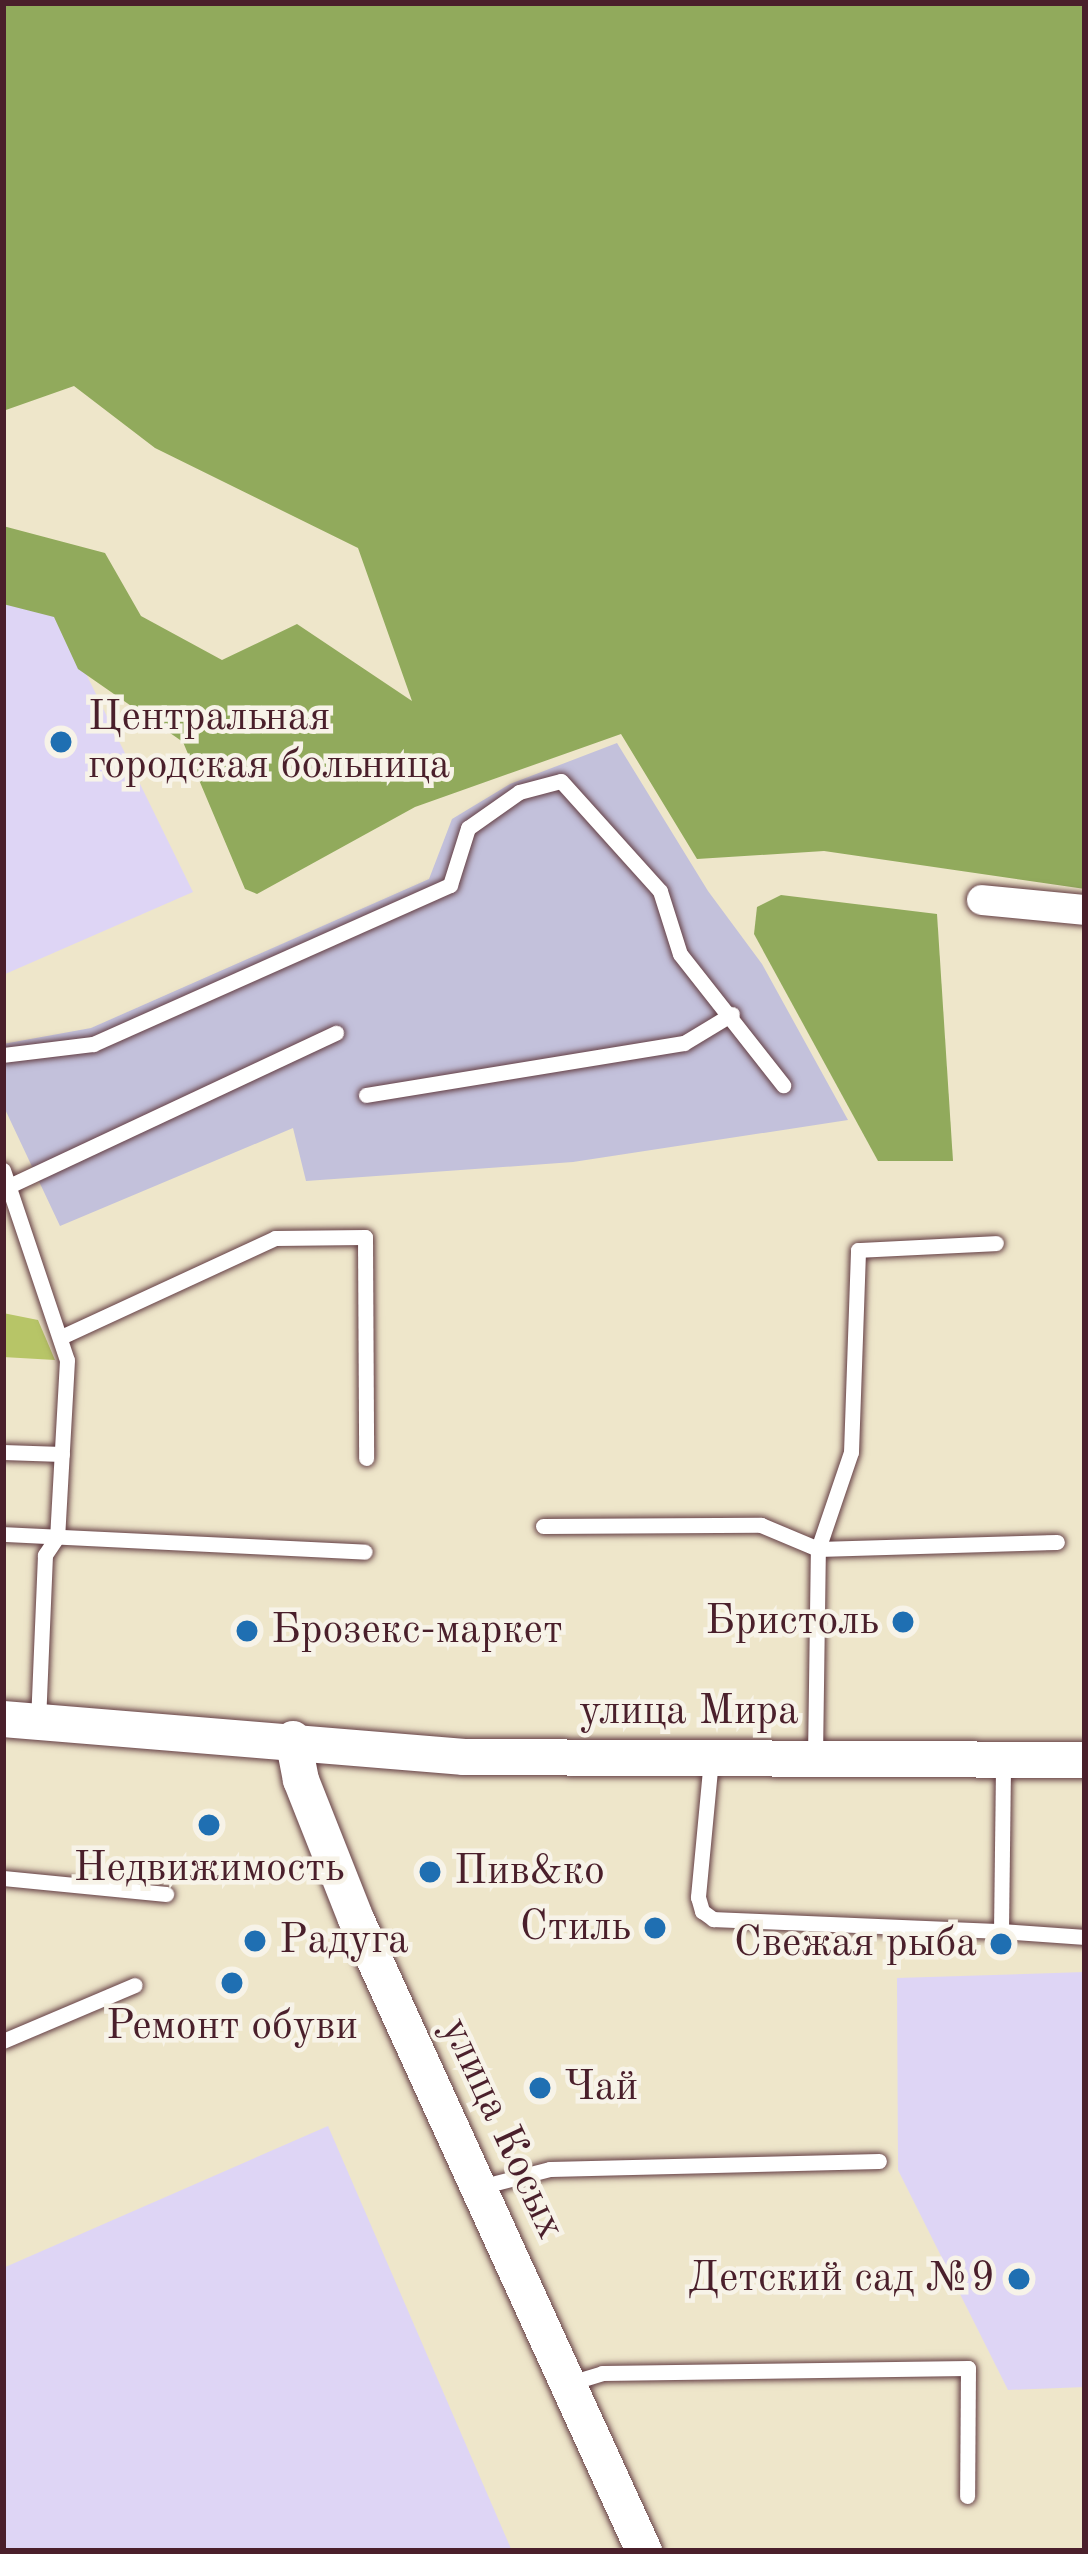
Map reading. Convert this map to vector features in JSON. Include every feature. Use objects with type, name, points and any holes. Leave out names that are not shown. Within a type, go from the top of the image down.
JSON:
[{"type":"street","points":[[982,900],[1085,910]]},
{"type":"street","name":"улица Мира","points":[[20,1720],[293,1739],[374,1753],[464,1757],[1085,1760]]},
{"type":"street","name":"улица Косых","points":[[293,1739],[301,1780],[328,1853],[644,2551]]},
{"type":"lane","points":[[3,1054],[93,1044],[450,885],[468,828],[519,792],[561,781],[660,891],[680,953],[783,1084]]},
{"type":"lane","points":[[367,1095],[684,1043],[732,1014]]},
{"type":"lane","points":[[20,1720],[45,1555],[57,1537],[67,1360],[7,1178],[336,1033]]},
{"type":"lane","points":[[61,1337],[274,1238],[364,1237],[366,1458]]},
{"type":"lane","points":[[815,1757],[818,1549],[851,1453],[858,1250],[996,1244]]},
{"type":"lane","points":[[3,1452],[62,1454]]},
{"type":"lane","points":[[544,1526],[760,1525],[818,1549],[1057,1542]]},
{"type":"lane","points":[[3,1534],[365,1552]]},
{"type":"lane","points":[[711,1756],[698,1897],[702,1911],[713,1918],[1085,1937]]},
{"type":"lane","points":[[1001,1931],[1003,1758]]},
{"type":"lane","points":[[3,1878],[166,1894]]},
{"type":"lane","points":[[3,2041],[135,1984]]},
{"type":"lane","points":[[480,2188],[550,2169],[879,2161]]},
{"type":"lane","points":[[570,2384],[602,2373],[968,2368],[967,2496]]},
{"type":"shaded area","name":"Центральная городская больница","points":[[3,565],[46,592],[193,892],[3,975]]},
{"type":"shaded area","points":[[617,743],[708,891],[762,964],[848,1120],[573,1162],[306,1181],[293,1128],[60,1226],[3,1105],[3,1044],[91,1028],[429,879],[452,819],[510,784]]},
{"type":"shaded area","name":"Детский сад №9","points":[[1085,1972],[1085,2387],[1008,2390],[898,2170],[897,1978]]},
{"type":"shaded area","points":[[328,2126],[512,2551],[3,2551],[3,2268]]},
{"type":"green space","points":[[3,3],[1085,3],[1085,889],[824,851],[697,859],[621,734],[415,807],[257,894],[245,889],[183,742],[78,669],[54,617],[3,604],[3,526],[105,553],[141,616],[222,660],[297,624],[412,701],[358,548],[155,448],[74,386],[3,411]]},
{"type":"green space","points":[[781,895],[937,914],[953,1161],[878,1161],[754,934],[757,907]]},
{"type":"green space","points":[[3,1313],[38,1320],[55,1360],[3,1357]]},
{"type":"place","name":"Центральная городская больница","points":[[61,742]]},
{"type":"place","name":"Бристоль","points":[[903,1622]]},
{"type":"place","name":"Брозекс-маркет","points":[[247,1631]]},
{"type":"place","name":"Недвижимость","points":[[209,1825]]},
{"type":"place","name":"Пив&ко","points":[[430,1872]]},
{"type":"place","name":"Стиль","points":[[655,1928]]},
{"type":"place","name":"Радуга","points":[[255,1941]]},
{"type":"place","name":"Свежая рыба","points":[[1001,1944]]},
{"type":"place","name":"Ремонт обуви","points":[[232,1983]]},
{"type":"place","name":"Чай","points":[[540,2088]]},
{"type":"place","name":"Детский сад №9","points":[[1019,2279]]}]
